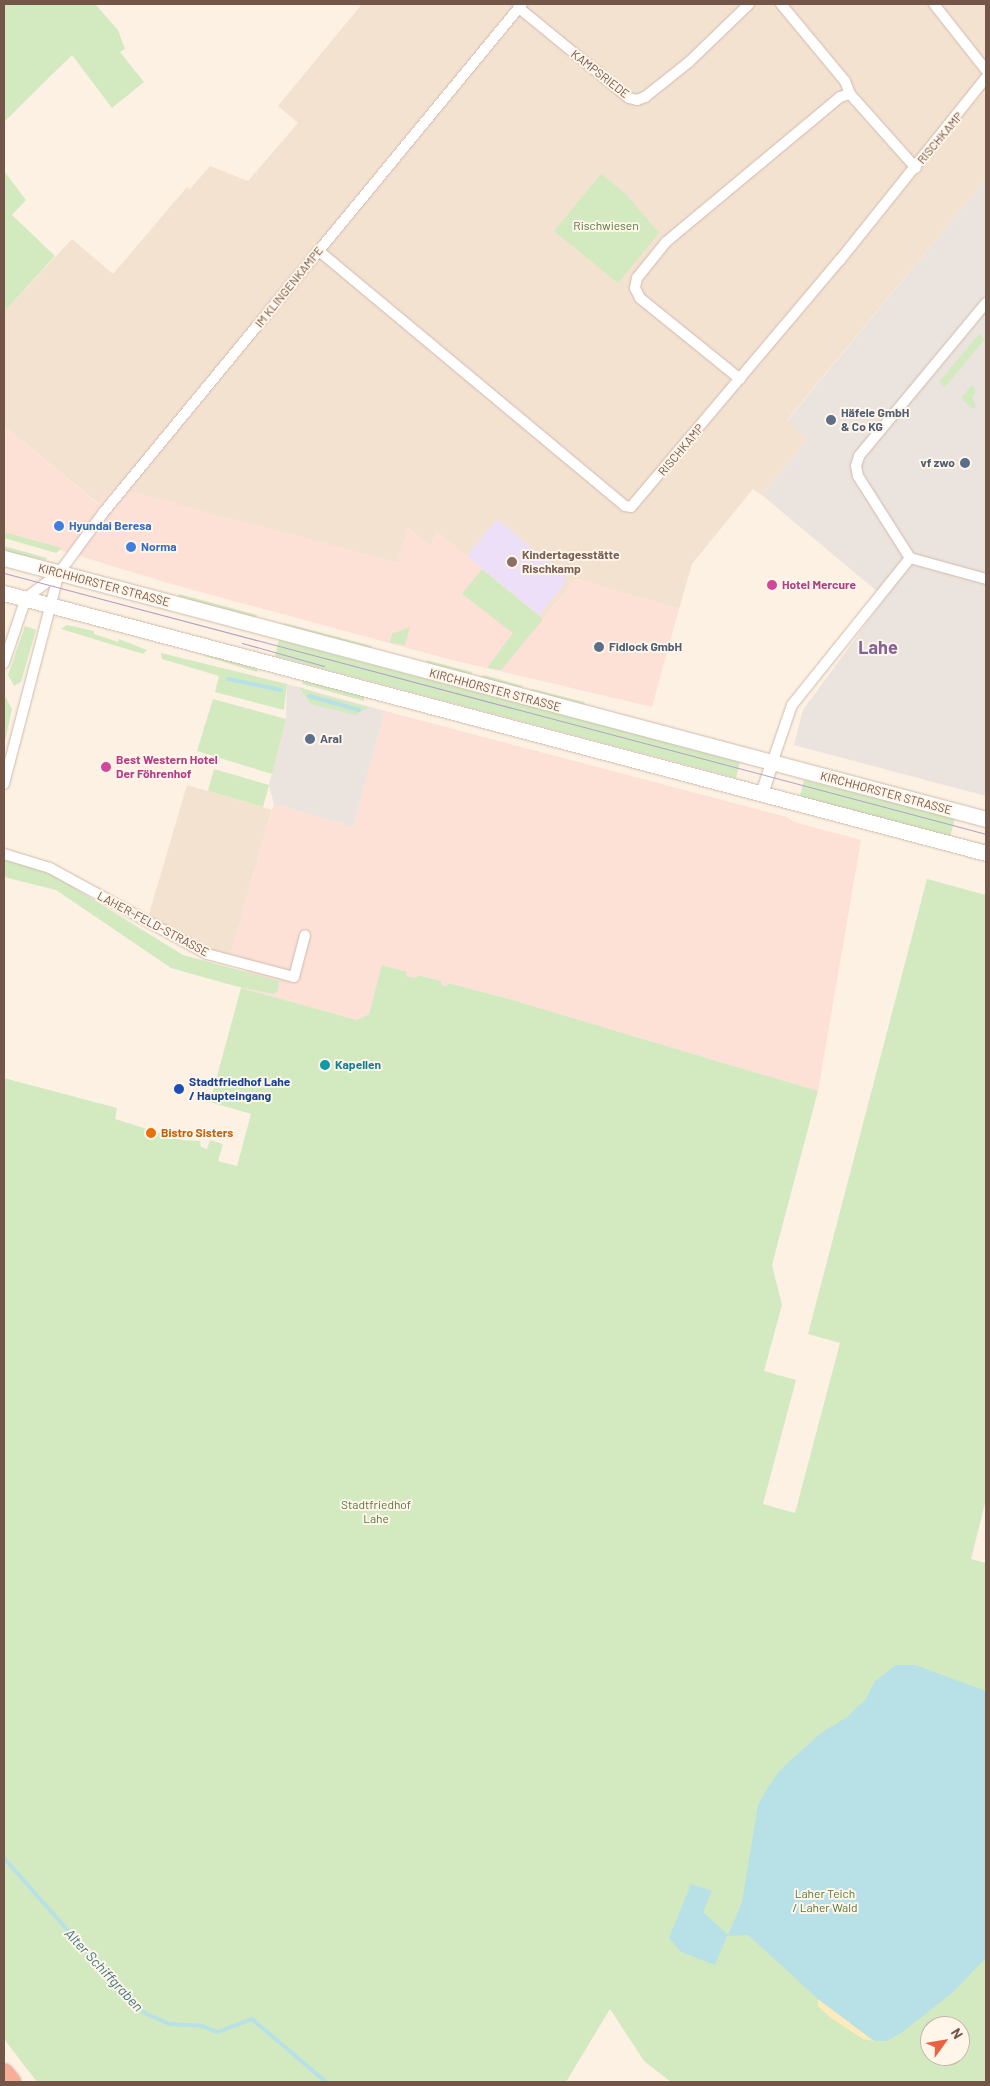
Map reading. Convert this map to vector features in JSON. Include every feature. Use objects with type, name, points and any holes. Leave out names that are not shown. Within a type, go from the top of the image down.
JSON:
[{"type":"highway","points":[[4,2073],[11,2082]]},
{"type":"main road","name":"KIRCHHORSTER STRASSE","points":[[4,558],[101,582],[986,819]]},
{"type":"main road","points":[[4,593],[986,853]]},
{"type":"street","name":"KAMPSRIEDE","points":[[520,6],[629,98],[637,100],[644,98],[689,62],[749,4]]},
{"type":"street","points":[[781,4],[845,81],[850,94],[916,168]]},
{"type":"street","points":[[934,4],[986,70]]},
{"type":"street","name":"IM KLINGENKAMPE","points":[[59,573],[103,513],[520,6]]},
{"type":"street","name":"RISCHKAMP","points":[[319,251],[625,506],[631,507],[638,502],[916,168],[986,78]]},
{"type":"street","points":[[740,379],[640,298],[635,288],[637,278],[666,242],[840,97],[850,94]]},
{"type":"street","points":[[986,303],[860,456],[856,466],[858,476],[910,558],[986,579]]},
{"type":"street","points":[[762,794],[792,705],[802,690],[910,558]]},
{"type":"street","points":[[4,664],[26,598],[59,573]]},
{"type":"street","points":[[4,784],[52,606],[59,573]]},
{"type":"street","name":"LAHER-FELD-STRASSE","points":[[4,854],[50,868],[207,954],[294,977],[305,935]]},
{"type":"shaded area","points":[[362,4],[986,4],[986,179],[787,420],[808,439],[762,495],[753,489],[692,564],[679,609],[576,579],[543,619],[436,531],[431,547],[408,528],[398,563],[113,488],[99,504],[4,426],[4,312],[72,239],[113,274],[187,187],[190,189],[210,166],[248,181],[298,123],[278,106]]},
{"type":"shaded area","points":[[986,179],[986,796],[794,745],[803,710],[885,598],[762,495],[808,439],[787,421]]},
{"type":"shaded area","points":[[4,426],[98,504],[113,487],[398,563],[408,528],[431,547],[436,531],[543,619],[576,579],[679,609],[652,707],[448,659],[168,583],[4,533]]},
{"type":"shaded area","name":"Kindertagesstätte Rischkamp","points":[[497,519],[561,572],[567,581],[539,615],[467,556]]},
{"type":"shaded area","name":"Aral","points":[[287,684],[385,711],[353,827],[274,804],[269,785],[286,719]]},
{"type":"shaded area","points":[[385,711],[787,817],[794,822],[861,840],[818,1091],[509,999],[448,983],[447,986],[441,985],[442,981],[418,975],[416,978],[406,976],[407,972],[383,965],[369,1014],[357,1020],[241,988],[247,965],[229,960],[274,804],[353,827]]},
{"type":"shaded area","points":[[187,785],[272,810],[229,960],[147,921]]},
{"type":"green space","points":[[4,4],[95,4],[118,30],[125,49],[120,52],[144,82],[112,108],[72,55],[4,122]]},
{"type":"green space","points":[[4,171],[26,200],[12,215],[55,256],[4,312]]},
{"type":"green space","name":"Rischwiesen","points":[[601,174],[626,194],[659,233],[618,283],[554,231]]},
{"type":"green space","points":[[979,334],[985,339],[945,387],[939,382]]},
{"type":"green space","points":[[971,386],[975,388],[975,395],[972,396],[976,407],[972,409],[961,398]]},
{"type":"green space","points":[[4,532],[62,548],[56,553],[4,538]]},
{"type":"green space","points":[[4,546],[47,558],[46,560],[4,552]]},
{"type":"green space","points":[[482,569],[543,619],[501,670],[487,668],[513,633],[462,594]]},
{"type":"green space","points":[[179,594],[257,615],[255,620],[178,596]]},
{"type":"green space","points":[[284,623],[372,646],[370,651],[283,627]]},
{"type":"green space","points":[[67,625],[94,631],[94,634],[118,642],[119,639],[147,650],[143,654],[61,629]]},
{"type":"green space","points":[[25,626],[36,630],[21,682],[14,686],[8,675]]},
{"type":"green space","points":[[410,627],[405,645],[390,643],[392,634]]},
{"type":"green space","points":[[279,640],[740,762],[736,778],[275,656]]},
{"type":"green space","points":[[161,653],[287,684],[284,710],[215,692],[219,676],[162,659]]},
{"type":"green space","points":[[201,655],[221,658],[257,669],[257,672]]},
{"type":"green space","points":[[426,660],[472,672],[471,677],[431,667]]},
{"type":"green space","points":[[484,675],[523,686],[517,689],[478,679]]},
{"type":"green space","points":[[303,680],[364,696],[364,701],[302,684]]},
{"type":"green space","points":[[299,687],[325,696],[369,707],[355,715],[311,704]]},
{"type":"green space","points":[[533,689],[584,702],[588,708],[527,692]]},
{"type":"green space","points":[[4,694],[12,709],[4,746]]},
{"type":"green space","points":[[213,699],[286,719],[272,774],[197,751]]},
{"type":"green space","points":[[214,769],[269,785],[263,807],[208,791]]},
{"type":"green space","points":[[804,780],[955,818],[950,837],[799,799]]},
{"type":"green space","points":[[4,860],[47,871],[183,955],[279,981],[278,991],[273,994],[235,986],[171,968],[56,890],[4,877]]},
{"type":"green space","name":"Stadtfriedhof Lahe","points":[[927,879],[986,895],[986,1499],[971,1559],[986,1563],[986,2082],[671,2082],[644,2061],[610,2009],[566,2082],[37,2082],[4,2039],[4,1078],[117,1108],[115,1119],[182,1140],[200,1141],[201,1147],[207,1149],[210,1140],[223,1144],[218,1161],[237,1166],[251,1114],[210,1102],[241,988],[357,1020],[369,1014],[382,965],[407,972],[406,976],[416,978],[417,975],[442,981],[441,985],[447,986],[448,983],[509,999],[818,1091],[772,1265],[782,1305],[764,1371],[796,1380],[763,1504],[795,1513],[840,1343],[808,1334]]},
{"type":"sand","points":[[818,1999],[874,2041],[863,2039],[831,2018],[818,2006]]},
{"type":"water","points":[[896,1665],[915,1665],[986,1691],[986,1958],[951,1994],[923,2016],[920,2016],[920,2018],[901,2033],[887,2041],[874,2041],[818,1999],[748,1935],[727,1936],[715,1965],[681,1952],[669,1938],[691,1884],[712,1891],[703,1912],[728,1935],[742,1902],[758,1805],[767,1789],[780,1770],[821,1733],[847,1717],[865,1700],[875,1681]]},
{"type":"waterway","points":[[228,679],[281,690]]},
{"type":"waterway","points":[[309,696],[359,710]]},
{"type":"waterway","name":"Alter Schiffgraben","points":[[4,1858],[115,1984],[146,2014],[169,2024],[202,2026],[218,2032],[252,2019],[326,2082]]},
{"type":"tram line","points":[[4,573],[986,834]]},
{"type":"tram line","points":[[242,643],[324,666]]},
{"type":"place","name":"Häfele GmbH & Co KG","points":[[831,420]]},
{"type":"place","name":"vf zwo","points":[[965,463]]},
{"type":"place","name":"Hyundai Beresa","points":[[59,526]]},
{"type":"place","name":"Norma","points":[[131,547]]},
{"type":"place","name":"Kindertagesstätte Rischkamp","points":[[512,562]]},
{"type":"place","name":"Hotel Mercure","points":[[772,585]]},
{"type":"place","name":"Fidlock GmbH","points":[[599,647]]},
{"type":"place","name":"Aral","points":[[310,739]]},
{"type":"place","name":"Best Western Hotel Der Föhrenhof","points":[[106,767]]},
{"type":"place","name":"Kapellen","points":[[325,1065]]},
{"type":"place","name":"Stadtfriedhof Lahe / Haupteingang","points":[[179,1089]]},
{"type":"place","name":"Bistro Sisters","points":[[151,1133]]},
{"type":"district","name":"Lahe","points":[[878,647]]},
{"type":"park label","name":"Laher Teich / Laher Wald","points":[[825,1901]]}]
